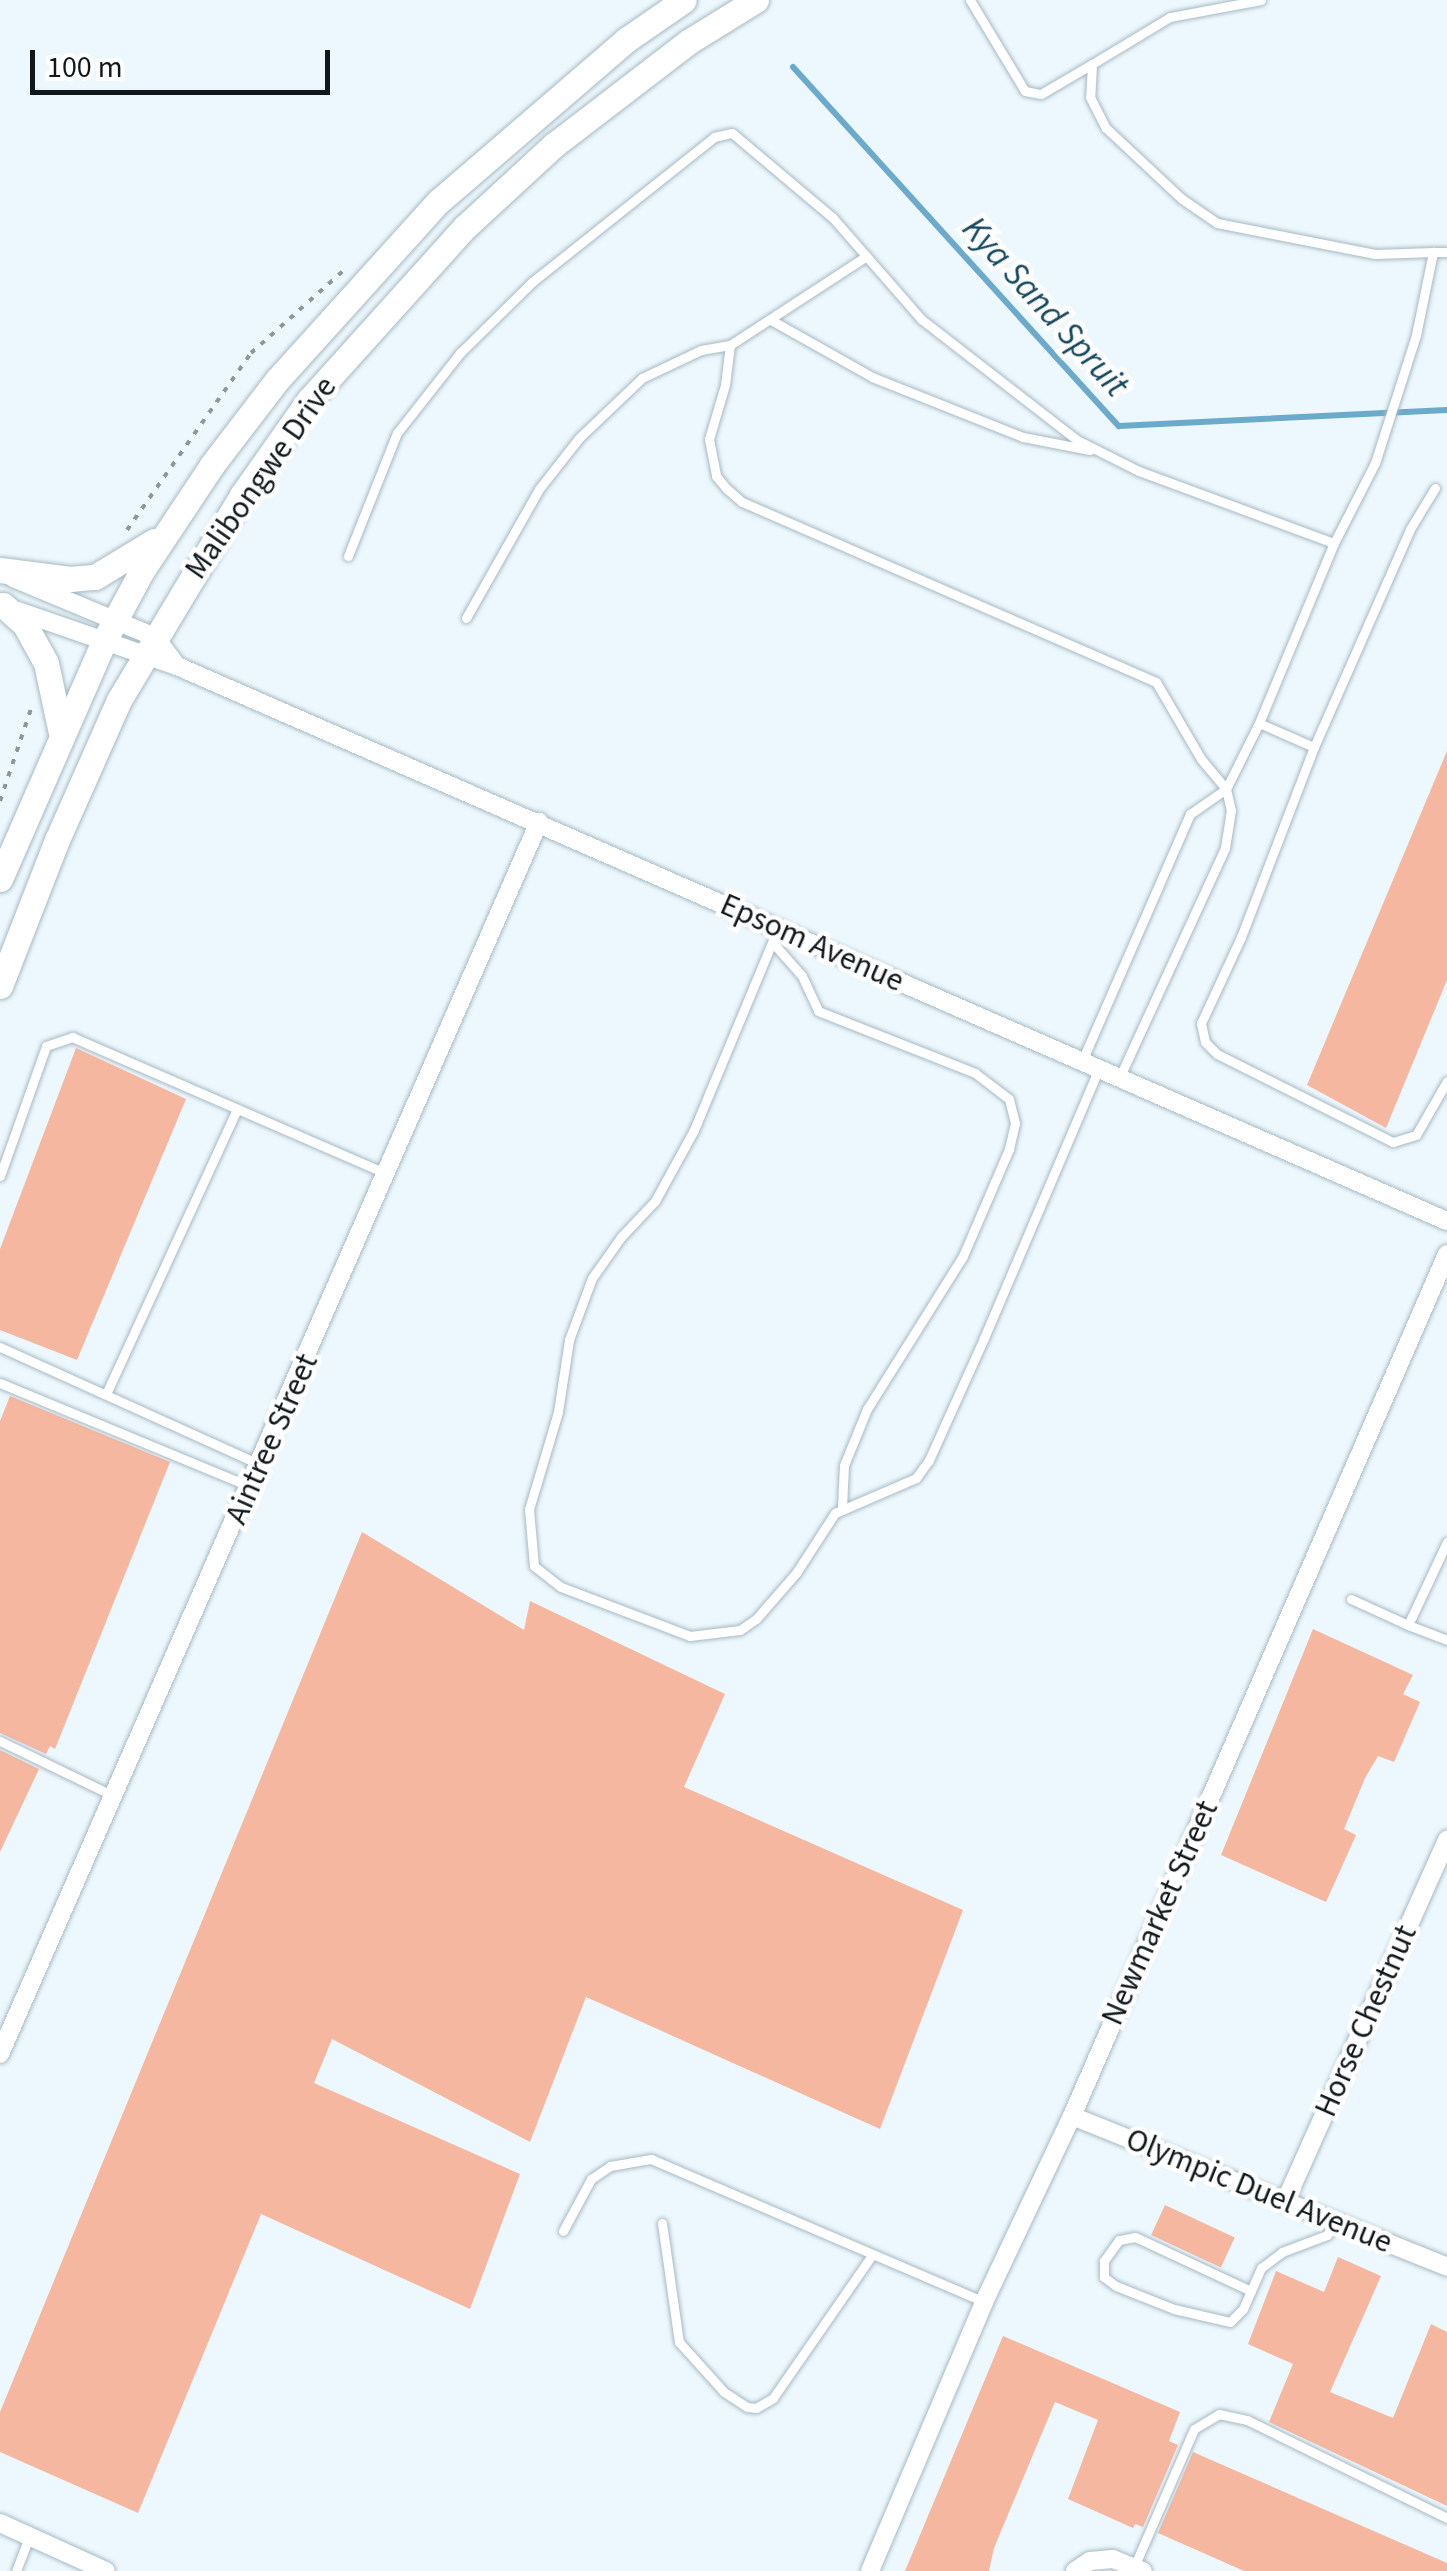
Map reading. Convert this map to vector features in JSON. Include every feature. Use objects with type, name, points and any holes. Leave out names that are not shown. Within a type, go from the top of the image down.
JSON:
[{"type":"main road","name":"Malibongwe Drive","points":[[0,880],[109,631],[168,531],[278,380],[439,201],[626,40],[684,0]]},
{"type":"main road","name":"Malibongwe Drive","points":[[0,986],[57,840],[148,647],[242,495],[309,400],[465,227],[554,145],[688,42],[749,4]]},
{"type":"main road","points":[[0,571],[70,579],[96,577],[168,531]]},
{"type":"main road","points":[[2,604],[24,625],[46,663],[62,734]]},
{"type":"street","name":"Epsom Avenue","points":[[0,571],[109,631],[148,647],[176,666],[539,822],[776,936],[1090,1065],[1447,1220]]},
{"type":"street","name":"Epsom Avenue","points":[[2,604],[109,631],[148,647]]},
{"type":"street","name":"Aintree Street","points":[[0,2054],[539,822]]},
{"type":"street","name":"Newmarket Street","points":[[870,2571],[984,2302],[1072,2116],[1447,1254]]},
{"type":"street","name":"Horse Chestnut","points":[[1286,2202],[1447,1840]]},
{"type":"street","name":"Olympic Duel Avenue","points":[[1072,2116],[1447,2267]]},
{"type":"street","points":[[0,2523],[106,2571]]},
{"type":"street","points":[[1075,2571],[1100,2559],[1138,2569]]},
{"type":"lane","points":[[970,0],[1025,91],[1042,94],[1170,17],[1260,0]]},
{"type":"lane","points":[[1092,64],[1090,96],[1106,128],[1182,199],[1217,223],[1374,254],[1447,252]]},
{"type":"lane","points":[[348,556],[397,433],[460,353],[532,282],[714,137],[732,134],[765,157],[833,218],[921,320],[1023,402],[1102,453],[1138,471],[1334,544]]},
{"type":"lane","points":[[842,1508],[904,1486],[929,1460],[1190,814],[1226,789],[1259,722],[1334,544],[1375,463],[1416,335],[1432,252]]},
{"type":"lane","points":[[466,618],[540,489],[579,438],[642,378],[701,350],[730,345],[865,257]]},
{"type":"lane","points":[[771,320],[838,361],[888,384],[1023,437],[1102,453]]},
{"type":"lane","points":[[730,345],[725,385],[708,439],[716,476],[727,489],[742,502],[1156,682],[1201,759],[1226,789],[1231,810],[1225,848],[1120,1078]]},
{"type":"lane","points":[[1435,488],[1410,529],[1314,747],[1241,937],[1200,1023],[1205,1042],[1216,1054],[1393,1142],[1416,1135],[1447,1081]]},
{"type":"lane","points":[[1259,722],[1314,747]]},
{"type":"lane","points":[[776,936],[802,976],[818,1011],[975,1073],[1008,1099],[1016,1123],[1009,1149],[963,1256],[866,1409],[844,1465],[842,1508],[796,1574],[756,1620],[721,1635],[690,1636],[561,1587],[534,1566],[530,1509],[558,1412],[561,1371],[592,1278],[621,1236],[655,1201],[694,1130],[776,936]]},
{"type":"lane","points":[[0,1176],[46,1046],[72,1037],[387,1174]]},
{"type":"lane","points":[[106,1394],[237,1108]]},
{"type":"lane","points":[[0,1347],[261,1464]]},
{"type":"lane","points":[[0,1382],[251,1487]]},
{"type":"lane","points":[[1408,1625],[1447,1542]]},
{"type":"lane","points":[[1352,1599],[1447,1640]]},
{"type":"lane","points":[[0,1741],[114,1796]]},
{"type":"lane","points":[[563,2230],[591,2179],[610,2166],[651,2159],[984,2302]]},
{"type":"lane","points":[[1251,2291],[1135,2238],[1112,2244],[1104,2260],[1104,2277],[1116,2286],[1220,2322],[1237,2318],[1270,2260],[1314,2242],[1327,2234],[1335,2222]]},
{"type":"lane","points":[[662,2223],[679,2342],[724,2392],[746,2407],[766,2404],[797,2369],[872,2254]]},
{"type":"lane","points":[[1138,2569],[1194,2429],[1219,2414],[1248,2420],[1447,2518]]},
{"type":"lane","points":[[16,2571],[30,2536]]},
{"type":"path","points":[[0,801],[36,696]]},
{"type":"building","points":[[1447,751],[1447,980],[1386,1128],[1307,1085]]},
{"type":"building","points":[[76,1048],[186,1099],[77,1360],[0,1330],[0,1249]]},
{"type":"building","points":[[10,1396],[170,1462],[55,1749],[50,1746],[46,1754],[0,1733],[0,1421]]},
{"type":"building","points":[[362,1532],[524,1630],[530,1601],[725,1694],[684,1787],[963,1910],[880,2129],[586,1997],[530,2142],[332,2039],[314,2083],[520,2174],[470,2309],[261,2214],[138,2513],[0,2452],[0,2412]]},
{"type":"building","points":[[1313,1629],[1413,1675],[1403,1694],[1420,1702],[1394,1762],[1378,1756],[1365,1778],[1344,1829],[1356,1835],[1326,1902],[1221,1855]]},
{"type":"building","points":[[0,1750],[39,1769],[0,1852]]},
{"type":"building","points":[[1165,2205],[1235,2238],[1221,2267],[1151,2235]]},
{"type":"building","points":[[1338,2257],[1381,2276],[1330,2392],[1393,2418],[1431,2324],[1447,2332],[1447,2506],[1269,2422],[1293,2364],[1248,2344],[1276,2271],[1324,2292]]},
{"type":"building","points":[[1003,2336],[1180,2412],[1169,2441],[1178,2445],[1143,2527],[1135,2524],[1133,2528],[1068,2499],[1098,2420],[1055,2402],[994,2548],[989,2571],[905,2571]]},
{"type":"building","points":[[1193,2452],[1447,2563],[1447,2571],[1244,2571],[1158,2533]]},
{"type":"waterway","name":"Kya Sand Spruit","points":[[793,67],[1119,426],[1447,410]]}]
